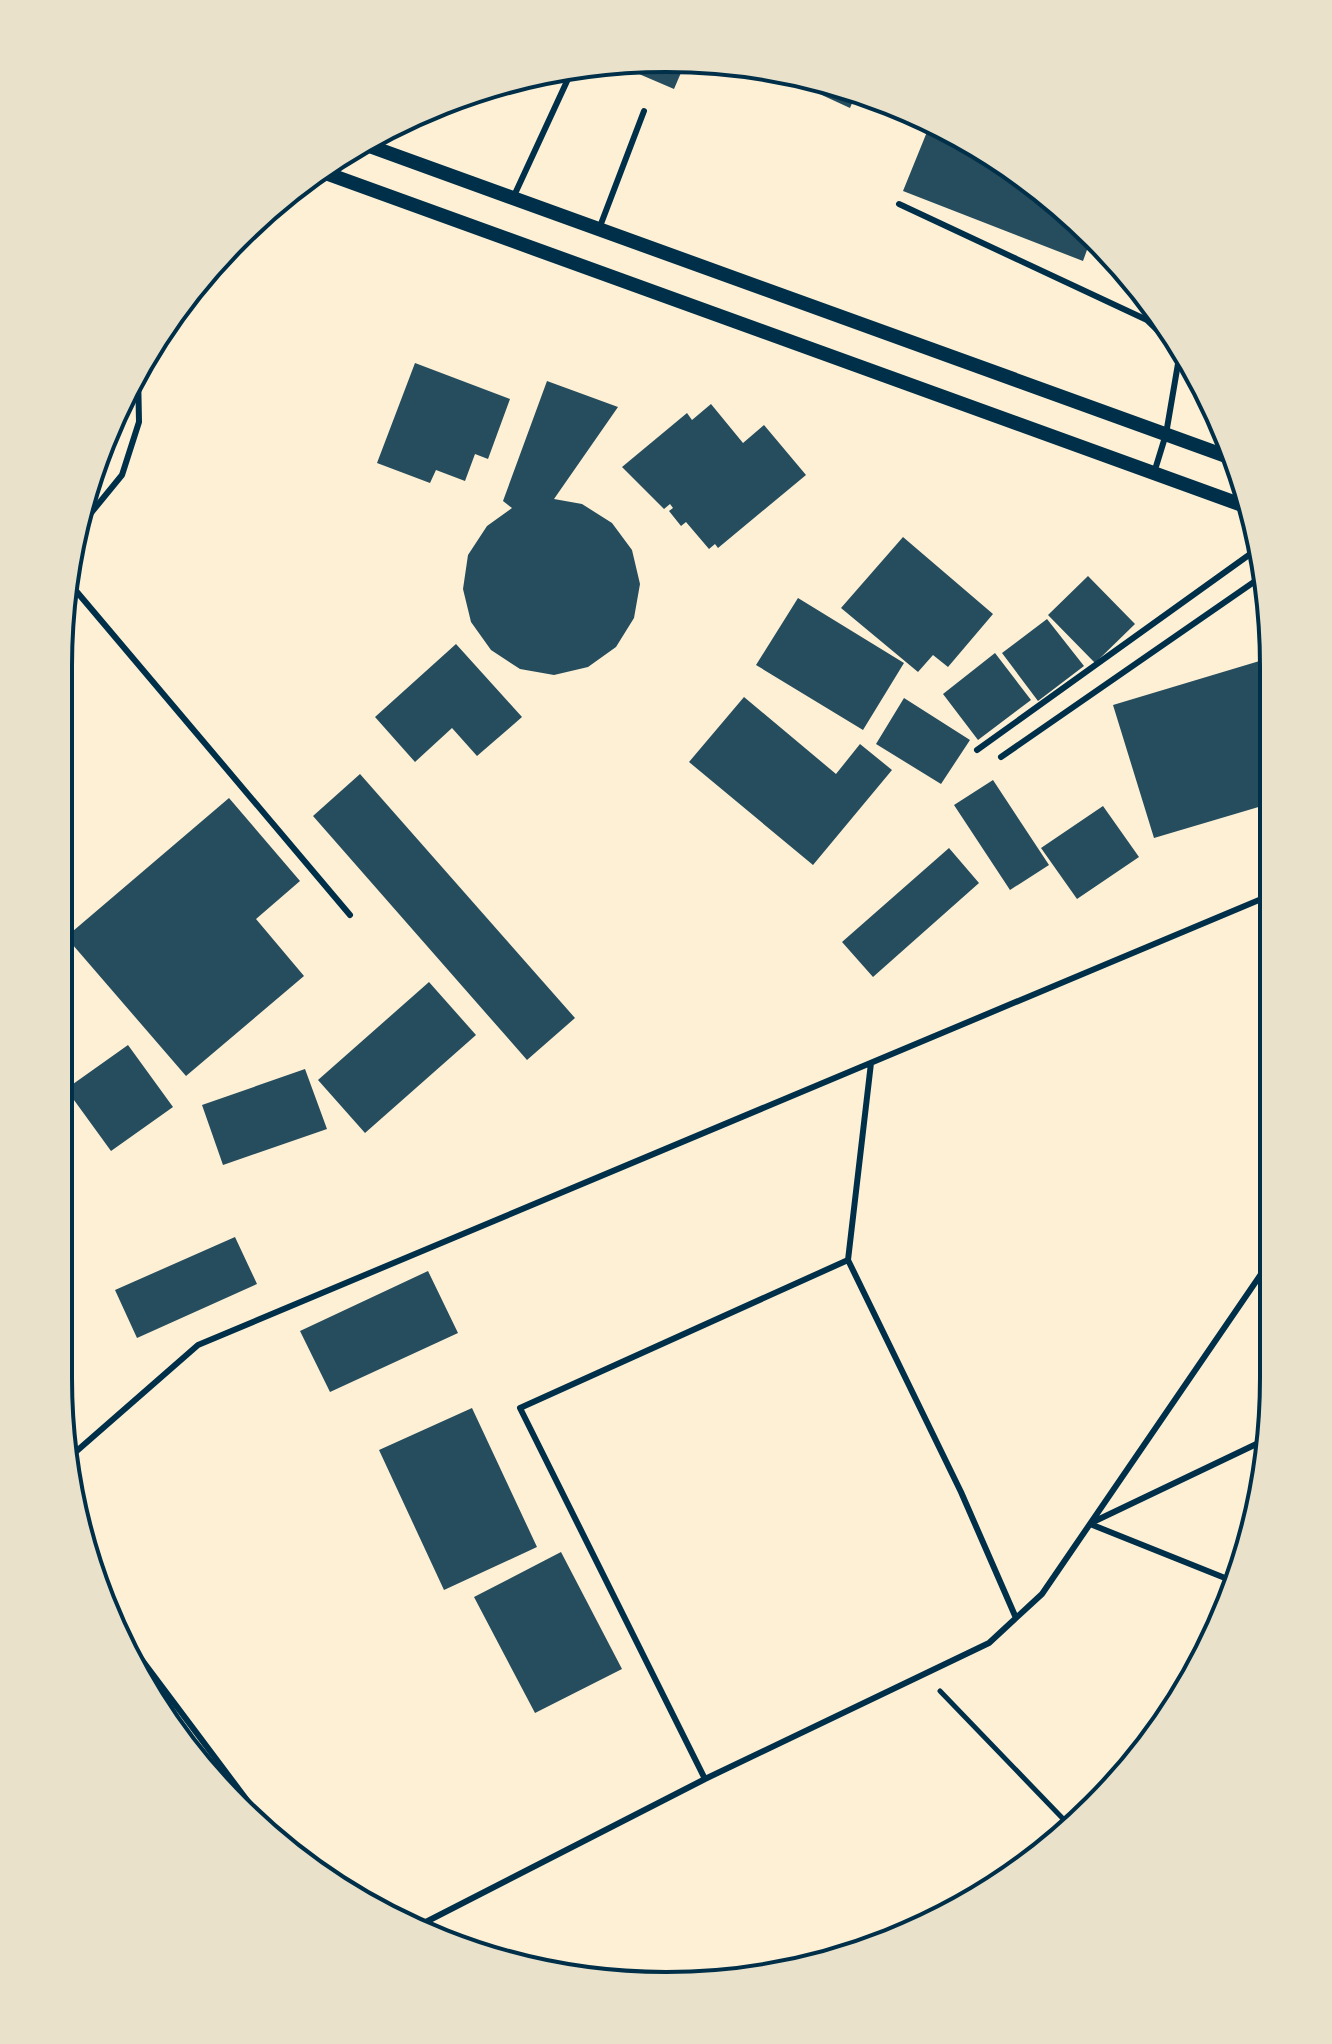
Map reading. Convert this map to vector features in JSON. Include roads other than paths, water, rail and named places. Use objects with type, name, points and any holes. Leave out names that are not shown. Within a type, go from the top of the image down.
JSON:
[{"type":"street","points":[[376,148],[1220,454]]},
{"type":"street","points":[[331,175],[1237,503]]},
{"type":"lane","points":[[513,198],[567,80]]},
{"type":"lane","points":[[599,229],[644,111]]},
{"type":"lane","points":[[899,204],[1152,325]]},
{"type":"lane","points":[[1154,473],[1166,434],[1178,365]]},
{"type":"lane","points":[[92,512],[122,475],[139,422],[138,393]]},
{"type":"lane","points":[[977,750],[1250,554]]},
{"type":"lane","points":[[1001,757],[1254,582]]},
{"type":"lane","points":[[77,592],[350,915]]},
{"type":"lane","points":[[77,1451],[198,1345],[1260,900]]},
{"type":"lane","points":[[871,1063],[848,1260],[961,1492],[1016,1618]]},
{"type":"lane","points":[[705,1779],[520,1408],[848,1260]]},
{"type":"lane","points":[[427,1922],[705,1779],[989,1643],[1042,1594],[1260,1276]]},
{"type":"lane","points":[[1090,1524],[1256,1444]]},
{"type":"lane","points":[[1090,1524],[1225,1578]]},
{"type":"lane","points":[[148,1669],[243,1795]]}]
